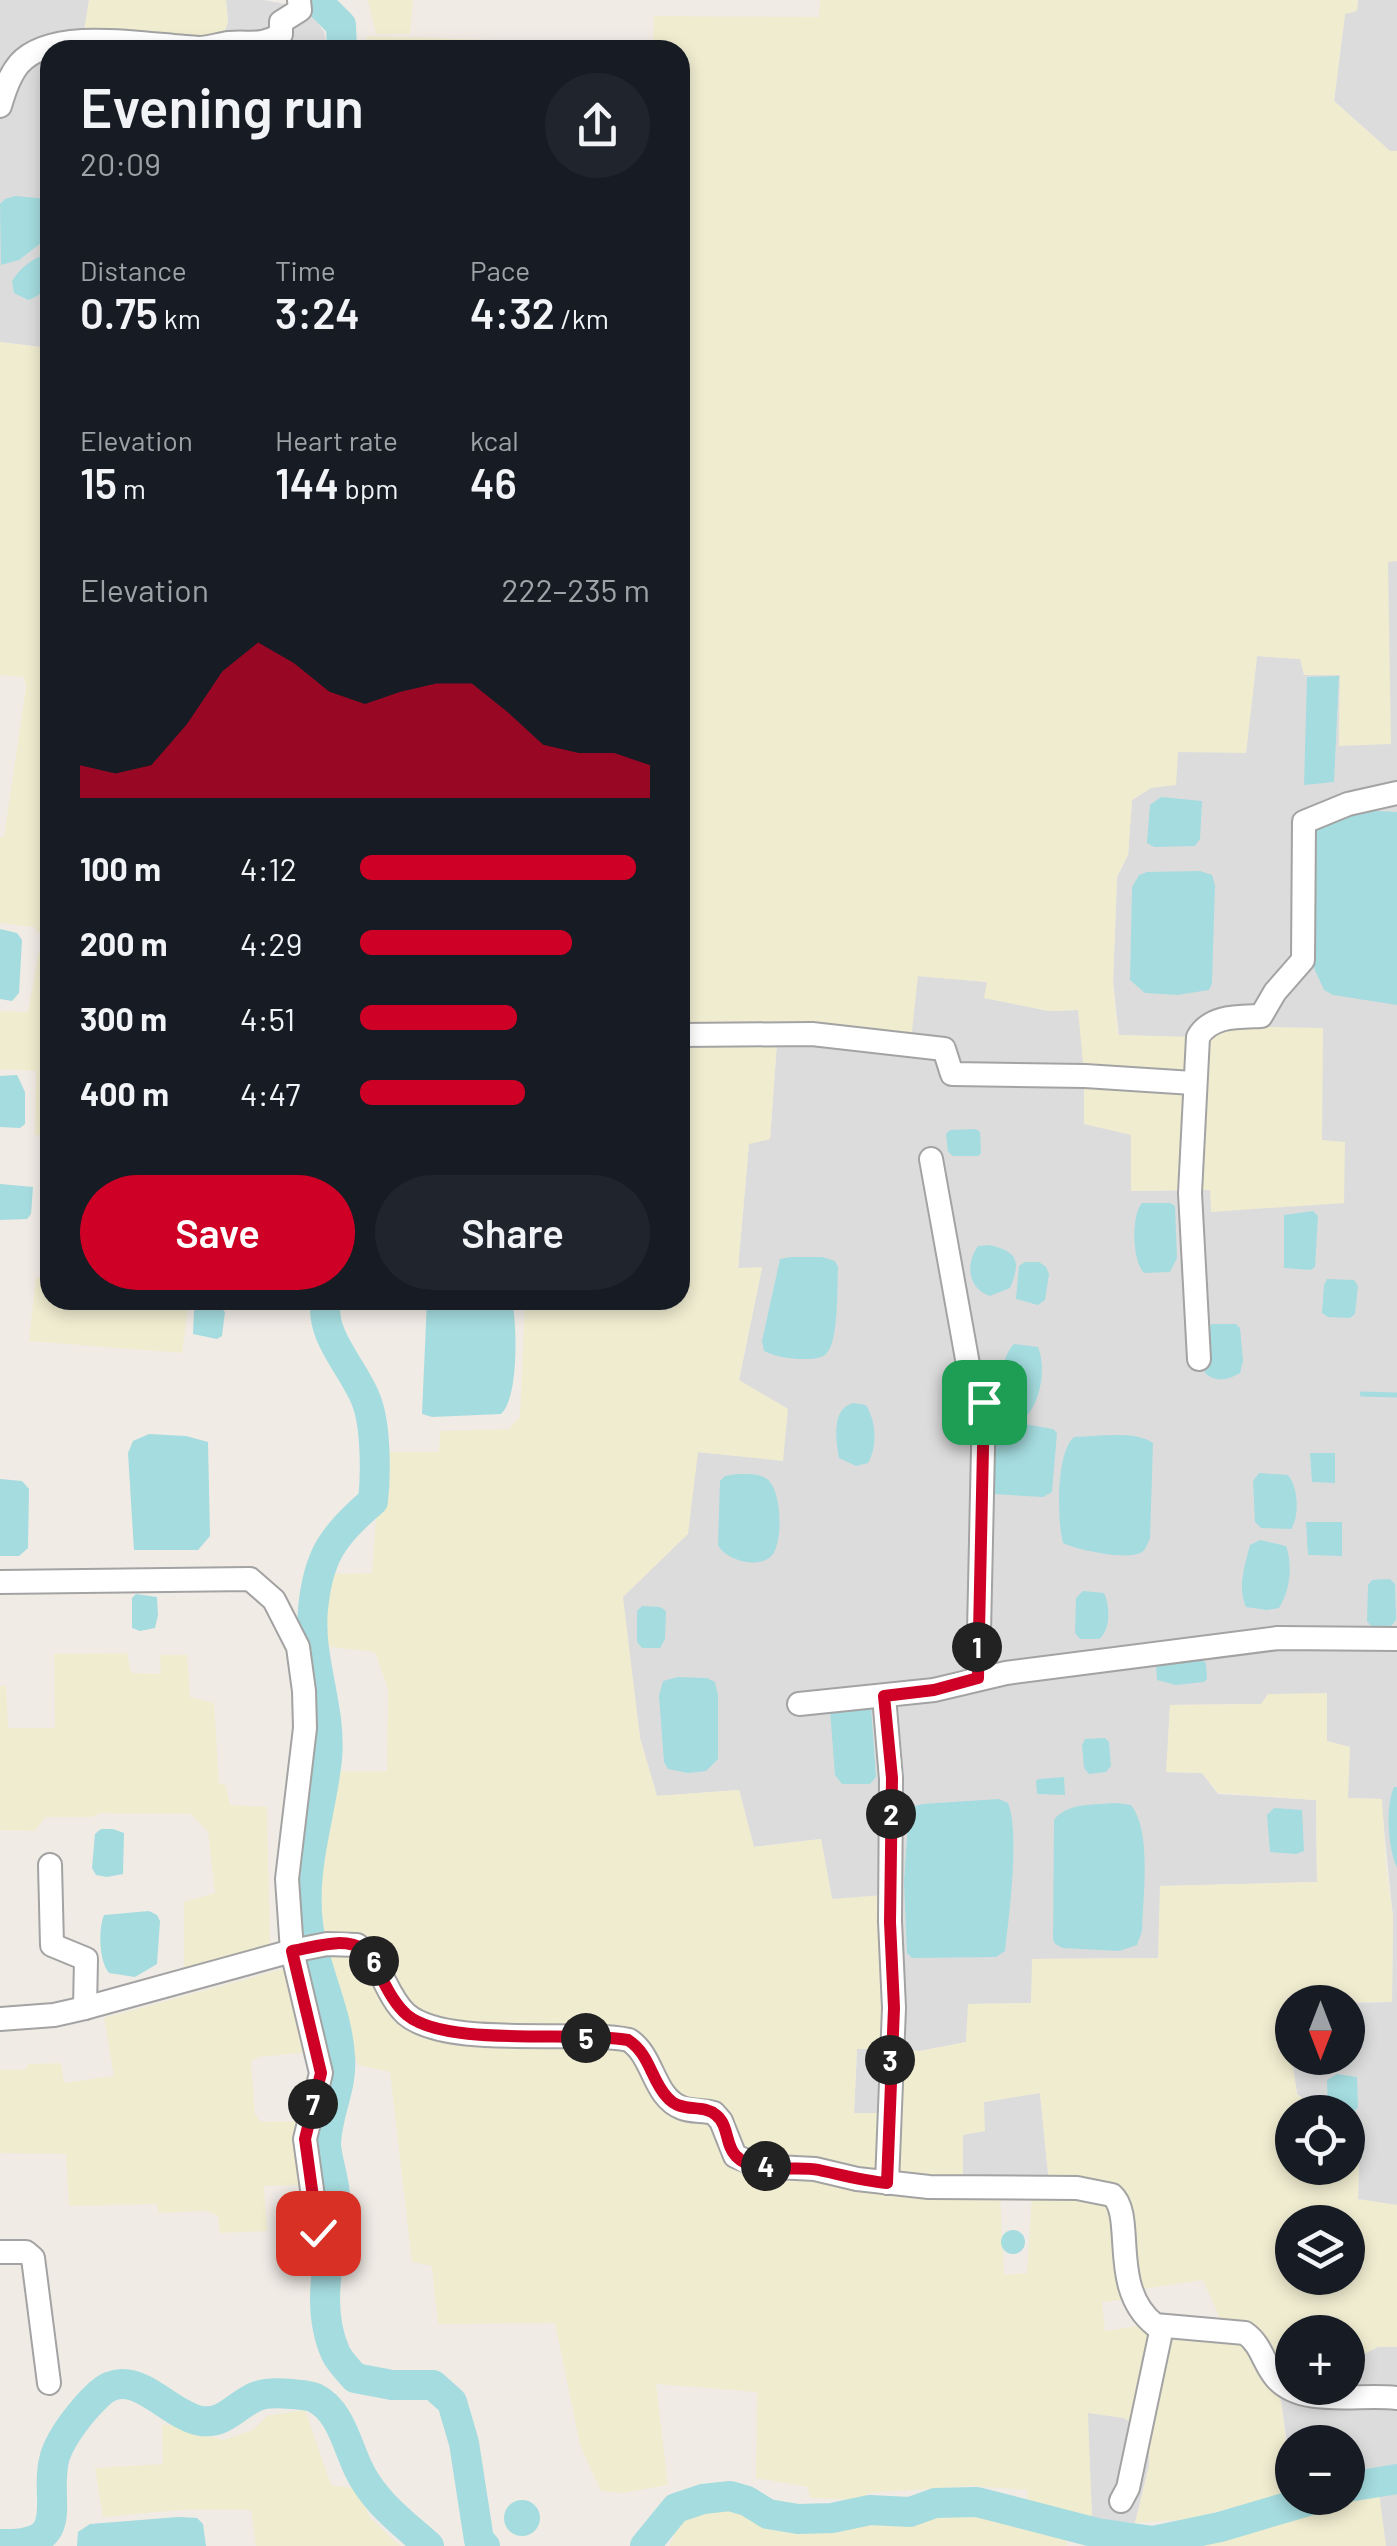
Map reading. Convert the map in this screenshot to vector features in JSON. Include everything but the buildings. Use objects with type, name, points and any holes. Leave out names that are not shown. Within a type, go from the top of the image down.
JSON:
[{"type":"street","points":[[270,40],[281,34],[281,22],[300,5]]},
{"type":"street","points":[[0,106],[20,62],[40,50]]},
{"type":"street","points":[[1200,1359],[1190,1193],[1198,1037],[1203,1028],[1228,1018],[1262,1016],[1275,992],[1303,960],[1304,822],[1348,804],[1397,793]]},
{"type":"street","points":[[690,1035],[812,1034],[944,1048],[952,1074],[1193,1082]]},
{"type":"street","points":[[931,1158],[968,1370],[984,1402],[978,1678]]},
{"type":"street","points":[[0,1582],[250,1579],[274,1600],[298,1647],[305,1728],[287,1880],[321,2073],[305,2139],[318,2233]]},
{"type":"street","points":[[799,1704],[934,1690],[978,1678],[1278,1638],[1397,1639]]},
{"type":"street","points":[[884,1696],[892,1778],[890,1922],[894,2008],[887,2183]]},
{"type":"street","points":[[50,1865],[52,1945],[86,1959],[86,2008]]},
{"type":"street","points":[[0,2019],[86,2008],[327,1944],[358,1945],[407,2015],[430,2025],[481,2034],[628,2040],[646,2058],[673,2103],[688,2110],[710,2111],[718,2117],[731,2149],[740,2160],[887,2183],[946,2188],[1076,2188],[1112,2195],[1121,2208],[1123,2255],[1135,2301],[1146,2318],[1162,2327],[1244,2334],[1256,2341],[1278,2381],[1297,2393],[1397,2398]]},
{"type":"street","points":[[0,2252],[26,2252],[33,2258],[49,2383]]},
{"type":"street","points":[[1121,2500],[1128,2488],[1162,2327]]},
{"type":"shaded area","points":[[0,0],[89,0],[84,36],[228,22],[226,0],[285,4],[313,16],[326,40],[40,40],[40,347],[0,342]]},
{"type":"shaded area","points":[[89,0],[226,0],[228,22],[222,40],[83,37]]},
{"type":"shaded area","points":[[368,0],[413,0],[410,34],[376,34]]},
{"type":"shaded area","points":[[820,0],[1358,0],[1357,11],[1345,14],[1334,101],[1390,151],[1397,151],[1397,561],[1388,562],[1391,744],[1339,746],[1340,675],[1304,675],[1300,659],[1257,656],[1246,753],[1178,752],[1176,785],[1151,788],[1132,800],[1128,855],[1117,877],[1113,982],[1118,1035],[1194,1037],[1189,1075],[1084,1072],[1078,1010],[1049,1011],[984,998],[987,982],[918,976],[911,1040],[690,1030],[690,40],[653,40],[654,16],[819,17]]},
{"type":"shaded area","points":[[1358,0],[1397,0],[1397,151],[1390,151],[1334,101],[1345,14],[1356,11]]},
{"type":"shaded area","points":[[367,36],[494,40],[367,40]]},
{"type":"shaded area","points":[[0,342],[40,347],[40,934],[34,927],[0,923],[0,837],[4,837],[26,687],[24,677],[0,675]]},
{"type":"shaded area","points":[[1388,561],[1397,561],[1397,2205],[1358,2200],[1358,2185],[1365,2185],[1365,2095],[1298,2095],[1294,2075],[1365,2075],[1365,2003],[1392,2002],[1393,1917],[1381,1799],[1347,1798],[1350,1747],[1327,1742],[1261,1704],[1170,1705],[1167,1772],[1202,1773],[1218,1794],[1316,1800],[1317,1882],[1160,1886],[1159,1958],[1033,1959],[1031,2003],[969,2004],[966,2042],[920,2051],[897,2050],[832,1899],[821,1839],[754,1847],[739,1790],[657,1796],[640,1738],[622,1597],[687,1534],[697,1452],[783,1460],[739,1380],[762,1268],[738,1268],[749,1143],[770,1139],[777,1042],[917,976],[988,982],[985,998],[1049,1011],[1079,1010],[1084,1072],[1131,1135],[1132,1191],[1211,1190],[1211,1211],[1322,1141],[1322,1127],[1204,1038],[1119,1035],[1113,982],[1117,877],[1128,855],[1132,800],[1151,788],[1177,752],[1246,752],[1257,656],[1301,659],[1305,675],[1340,675],[1339,746]]},
{"type":"shaded area","points":[[40,947],[40,1135],[35,1135],[36,1071],[0,1069],[0,1011],[28,1012]]},
{"type":"shaded area","points":[[1213,1026],[1323,1028],[1322,1140],[1345,1142],[1344,1203],[1211,1212],[1210,1190],[1194,1190],[1198,1082]]},
{"type":"shaded area","points":[[690,1038],[777,1042],[770,1139],[749,1144],[738,1268],[762,1267],[739,1380],[788,1409],[783,1461],[698,1452],[688,1534],[623,1597],[640,1738],[657,1796],[739,1790],[754,1847],[821,1839],[832,1899],[884,1895],[887,2048],[857,2049],[854,2113],[886,2113],[883,2173],[740,2153],[726,2113],[681,2103],[649,2053],[446,2025],[412,2010],[362,1938],[324,1933],[318,1870],[341,1771],[387,1771],[388,1689],[375,1652],[331,1647],[323,1638],[328,1574],[372,1573],[377,1506],[381,1504],[380,1452],[439,1452],[440,1431],[509,1429],[520,1417],[525,1310],[690,1310]]},
{"type":"shaded area","points":[[1084,1082],[1185,1086],[1186,1190],[1131,1191],[1131,1135],[1084,1124]]},
{"type":"shaded area","points":[[36,1277],[40,1277],[40,1310],[188,1310],[182,1353],[29,1341]]},
{"type":"shaded area","points":[[127,1653],[131,1673],[161,1674],[160,1655],[187,1655],[190,1697],[214,1703],[219,1783],[226,1786],[230,1805],[267,1807],[270,1946],[184,1970],[184,1902],[215,1893],[208,1832],[191,1814],[45,1817],[35,1831],[0,1830],[0,1686],[6,1686],[8,1728],[55,1728],[54,1654]]},
{"type":"shaded area","points":[[1327,1693],[1327,1741],[1350,1747],[1348,1798],[1382,1799],[1393,1917],[1392,2002],[1365,2002],[1365,1985],[1275,1985],[1275,2075],[1294,2075],[1298,2095],[1275,2095],[1275,2185],[1358,2185],[1358,2199],[1397,2205],[1397,2347],[1378,2347],[1365,2353],[1365,2315],[1275,2315],[1275,2370],[1222,2323],[1203,2280],[1136,2290],[1124,2202],[1049,2183],[1040,2093],[984,2102],[985,2131],[963,2135],[963,2182],[898,2176],[893,2101],[903,2098],[903,2072],[893,2069],[897,2050],[920,2051],[966,2042],[968,2004],[1031,2003],[1032,1959],[1158,1958],[1160,1886],[1317,1882],[1316,1800],[1218,1793],[1202,1773],[1166,1772],[1170,1705],[1261,1704],[1268,1694]]},
{"type":"shaded area","points":[[350,1951],[363,1957],[398,2015],[625,2046],[662,2103],[711,2118],[729,2160],[1000,2194],[1004,2275],[1027,2273],[1032,2193],[1110,2199],[1129,2299],[1102,2302],[1105,2331],[1145,2325],[1241,2338],[1275,2386],[1275,2405],[1281,2405],[1284,2425],[1275,2425],[1275,2497],[1189,2519],[1135,2523],[1149,2466],[1149,2434],[1124,2418],[1088,2413],[1092,2519],[1028,2503],[1027,2490],[971,2486],[867,2493],[864,2500],[810,2498],[808,2487],[756,2478],[757,2392],[656,2384],[668,2485],[622,2493],[601,2491],[580,2445],[555,2323],[438,2324],[432,2266],[412,2262],[390,2072],[358,2065],[327,1954]]},
{"type":"shaded area","points":[[290,1967],[311,2052],[258,2057],[251,2062],[255,2114],[261,2122],[300,2121],[305,2185],[264,2186],[267,2231],[220,2233],[218,2216],[207,2211],[158,2213],[157,2204],[69,2206],[66,2154],[0,2153],[0,2070],[61,2063],[64,2083],[114,2076],[104,2018]]},
{"type":"shaded area","points":[[887,2048],[886,2113],[854,2114],[857,2049]]},
{"type":"shaded area","points":[[1040,2093],[1049,2183],[963,2182],[963,2135],[984,2102]]},
{"type":"shaded area","points":[[1378,2347],[1397,2347],[1397,2546],[1386,2546],[1384,2542],[1376,2474],[1365,2476],[1365,2425],[1284,2425],[1282,2405],[1365,2405],[1365,2353]]},
{"type":"shaded area","points":[[305,2410],[331,2485],[357,2489],[370,2518],[400,2546],[256,2546],[251,2510],[180,2510],[103,2517],[95,2468],[163,2464],[162,2425],[223,2440],[253,2430],[267,2416]]},
{"type":"shaded area","points":[[1087,2412],[1124,2418],[1149,2434],[1149,2466],[1135,2523],[1092,2519]]},
{"type":"shaded area","points":[[1379,2492],[1386,2546],[1181,2546],[1293,2515],[1365,2515],[1365,2496]]},
{"type":"shaded area","points":[[729,2506],[777,2528],[819,2528],[951,2511],[1006,2513],[1066,2534],[1067,2546],[669,2546],[682,2519],[695,2510]]},
{"type":"water","points":[[40,198],[40,244],[19,260],[1,265],[0,204],[5,199]]},
{"type":"water","points":[[40,257],[40,294],[28,300],[14,293],[12,281]]},
{"type":"water","points":[[1339,676],[1334,782],[1304,785],[1307,677]]},
{"type":"water","points":[[1161,797],[1202,801],[1200,839],[1195,846],[1154,847],[1147,843],[1150,805]]},
{"type":"water","points":[[1356,810],[1397,812],[1397,1005],[1333,995],[1324,990],[1313,966],[1314,832],[1320,821]]},
{"type":"water","points":[[1200,871],[1212,875],[1215,885],[1209,990],[1177,995],[1145,993],[1130,980],[1132,887],[1139,875],[1147,872]]},
{"type":"water","points":[[0,929],[17,933],[22,940],[19,993],[12,1001],[0,999]]},
{"type":"water","points":[[17,1075],[25,1092],[25,1124],[20,1128],[0,1127],[0,1076]]},
{"type":"water","points":[[950,1130],[980,1132],[978,1156],[953,1156],[948,1152],[946,1134]]},
{"type":"water","points":[[0,1184],[33,1187],[31,1214],[27,1219],[0,1220]]},
{"type":"water","points":[[1142,1203],[1175,1206],[1177,1258],[1170,1272],[1144,1273],[1140,1267],[1135,1227]]},
{"type":"water","points":[[1313,1211],[1318,1216],[1315,1267],[1284,1268],[1284,1215]]},
{"type":"water","points":[[989,1245],[1011,1254],[1016,1265],[1010,1288],[990,1296],[977,1288],[970,1268],[978,1246]]},
{"type":"water","points":[[822,1257],[835,1261],[838,1267],[833,1338],[826,1354],[818,1358],[788,1358],[764,1351],[762,1341],[780,1259]]},
{"type":"water","points":[[1039,1262],[1049,1274],[1045,1300],[1038,1305],[1016,1299],[1019,1266]]},
{"type":"water","points":[[1327,1279],[1354,1280],[1358,1286],[1355,1314],[1350,1318],[1322,1313]]},
{"type":"water","points":[[223,1310],[222,1336],[217,1339],[193,1334],[194,1311]]},
{"type":"water","points":[[427,1310],[513,1310],[514,1377],[501,1414],[422,1414]]},
{"type":"water","points":[[1212,1324],[1236,1324],[1240,1328],[1240,1373],[1218,1379],[1205,1373],[1207,1329]]},
{"type":"water","points":[[1014,1344],[1038,1347],[1041,1356],[1037,1397],[1022,1420],[1001,1415],[1000,1407],[1003,1368]]},
{"type":"water","points":[[853,1403],[866,1405],[874,1434],[868,1463],[856,1466],[839,1458],[836,1434],[841,1411]]},
{"type":"water","points":[[1024,1424],[1057,1433],[1052,1492],[1043,1497],[993,1494],[989,1437],[996,1428]]},
{"type":"water","points":[[149,1434],[208,1442],[210,1536],[198,1550],[134,1550],[128,1453],[133,1441]]},
{"type":"water","points":[[1126,1435],[1153,1443],[1150,1538],[1142,1552],[1115,1555],[1063,1543],[1061,1471],[1074,1437]]},
{"type":"water","points":[[1310,1453],[1335,1453],[1335,1483],[1312,1482]]},
{"type":"water","points":[[1259,1473],[1288,1475],[1291,1480],[1297,1509],[1291,1529],[1261,1528],[1255,1522],[1253,1481]]},
{"type":"water","points":[[737,1474],[764,1477],[776,1493],[776,1547],[773,1554],[760,1562],[735,1559],[718,1545],[720,1481]]},
{"type":"water","points":[[0,1479],[22,1481],[29,1489],[28,1548],[19,1556],[0,1556]]},
{"type":"water","points":[[1306,1522],[1342,1522],[1342,1556],[1308,1555]]},
{"type":"water","points":[[1260,1540],[1286,1546],[1288,1553],[1288,1586],[1279,1608],[1246,1607],[1243,1599],[1250,1545]]},
{"type":"water","points":[[1390,1579],[1395,1584],[1396,1620],[1391,1626],[1371,1626],[1367,1621],[1368,1585],[1372,1580]]},
{"type":"water","points":[[1083,1591],[1104,1593],[1106,1598],[1107,1624],[1099,1639],[1080,1639],[1075,1633],[1076,1598]]},
{"type":"water","points":[[136,1594],[157,1597],[155,1628],[132,1628],[132,1598]]},
{"type":"water","points":[[642,1606],[666,1611],[665,1639],[660,1648],[642,1648],[637,1642],[637,1611]]},
{"type":"water","points":[[1200,1659],[1206,1663],[1204,1682],[1176,1685],[1157,1680],[1156,1664]]},
{"type":"water","points":[[678,1677],[715,1682],[718,1759],[706,1771],[668,1769],[664,1762],[659,1696],[663,1681]]},
{"type":"water","points":[[871,1707],[876,1777],[870,1784],[842,1784],[835,1775],[830,1710]]},
{"type":"water","points":[[1105,1738],[1109,1742],[1111,1766],[1106,1772],[1089,1774],[1084,1768],[1082,1745],[1085,1739]]},
{"type":"water","points":[[1064,1777],[1065,1795],[1037,1794],[1039,1779]]},
{"type":"water","points":[[1397,1787],[1397,1868],[1389,1828]]},
{"type":"water","points":[[999,1799],[1008,1803],[1013,1834],[1005,1951],[996,1957],[912,1958],[907,1953],[904,1882],[909,1808]]},
{"type":"water","points":[[1131,1805],[1142,1831],[1142,1931],[1137,1945],[1119,1951],[1063,1948],[1053,1939],[1054,1820],[1074,1807]]},
{"type":"water","points":[[1274,1808],[1302,1810],[1304,1851],[1270,1852],[1267,1815]]},
{"type":"water","points":[[101,1829],[124,1833],[123,1874],[96,1875],[92,1868],[95,1834]]},
{"type":"water","points":[[149,1911],[160,1921],[157,1964],[135,1977],[109,1973],[100,1945],[104,1915]]},
{"type":"water","points":[[1335,2075],[1357,2077],[1358,2095],[1327,2095],[1327,2080]]},
{"type":"water","points":[[1013,2230],[1025,2242],[1013,2254],[1001,2242]]},
{"type":"water","points":[[522,2500],[535,2505],[540,2518],[535,2531],[522,2536],[509,2531],[504,2518],[509,2505]]},
{"type":"water","points":[[197,2518],[203,2524],[206,2546],[77,2546],[78,2532],[90,2524]]},
{"type":"waterway","points":[[311,0],[317,1],[341,25],[342,40]]},
{"type":"waterway","points":[[325,1310],[332,1339],[361,1388],[369,1410],[375,1464],[373,1501],[330,1548],[319,1575],[313,1609],[314,1647],[328,1740],[309,1862],[308,1924],[338,2039],[340,2067],[326,2145],[335,2197],[326,2276],[326,2316],[336,2354],[355,2378],[392,2385],[433,2385],[452,2402],[464,2443],[479,2540],[485,2546]]},
{"type":"waterway","points":[[1362,1394],[1397,1395]]},
{"type":"waterway","points":[[0,2544],[24,2543],[48,2529],[52,2517],[52,2472],[63,2440],[99,2394],[125,2384],[201,2421],[223,2417],[263,2394],[315,2398],[337,2419],[372,2491],[429,2546]]},
{"type":"waterway","points":[[1365,2484],[1397,2479]]},
{"type":"waterway","points":[[645,2546],[676,2508],[730,2496],[768,2514],[798,2519],[832,2518],[870,2510],[910,2512],[935,2503],[977,2502],[1097,2533],[1153,2541],[1275,2511]]},
{"type":"route","points":[[318,2233],[305,2139],[321,2073],[292,1951],[327,1944],[348,1943],[365,1950],[407,2015],[430,2025],[481,2034],[628,2040],[646,2058],[667,2098],[680,2108],[710,2111],[718,2117],[731,2149],[740,2160],[887,2183],[894,2008],[890,1958],[892,1778],[884,1696],[934,1690],[978,1678],[984,1402]]}]
